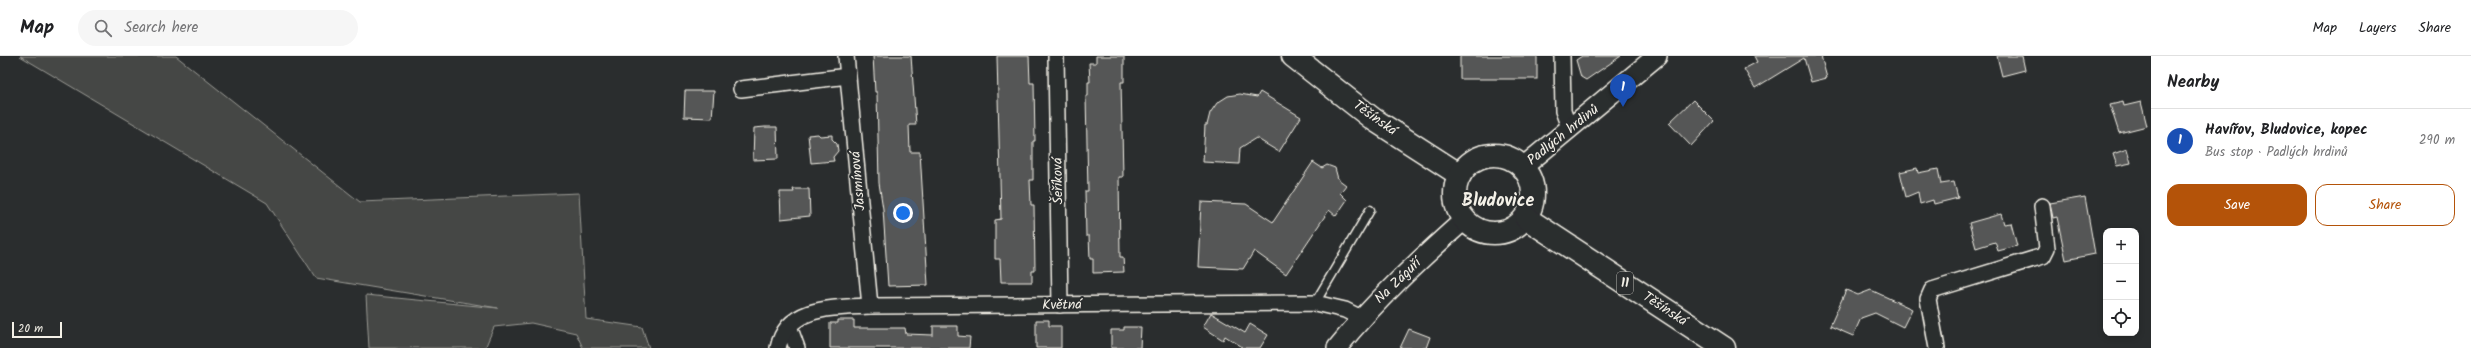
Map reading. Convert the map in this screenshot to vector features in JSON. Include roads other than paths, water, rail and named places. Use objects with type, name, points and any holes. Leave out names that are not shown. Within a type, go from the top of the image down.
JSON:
[{"type":"main road","name":"Těšínská","points":[[1293,56],[1373,119],[1460,175]]},
{"type":"main road","points":[[1490,155],[1508,157],[1523,167],[1532,183],[1533,195],[1533,201],[1526,218],[1513,229],[1496,234],[1479,231],[1464,220],[1456,205],[1455,187],[1460,175],[1472,162],[1490,155]]},
{"type":"main road","name":"Těšínská","points":[[1526,218],[1724,348]]},
{"type":"street","name":"Jasmínová","points":[[846,56],[870,306]]},
{"type":"street","name":"Šeříková","points":[[1056,56],[1060,305]]},
{"type":"street","points":[[1562,56],[1563,111],[1570,130]]},
{"type":"street","name":"Padlých hrdinů","points":[[1523,167],[1570,130],[1657,56]]},
{"type":"street","points":[[742,89],[848,76]]},
{"type":"street","points":[[1937,348],[1928,300],[1932,290],[2043,256],[2047,248],[2042,206]]},
{"type":"street","name":"Na Záguří","points":[[1337,348],[1361,318],[1395,282],[1464,220]]},
{"type":"street","name":"Květná","points":[[778,348],[782,335],[789,326],[802,316],[816,311],[870,306],[1315,303],[1345,310],[1361,318]]},
{"type":"street","points":[[789,326],[797,348]]},
{"type":"lane","points":[[1315,303],[1370,210]]},
{"type":"place","name":"Havířov, Bludovice, kopec","points":[[1623,107]]},
{"type":"district","name":"Bludovice","points":[[1498,201]]}]
